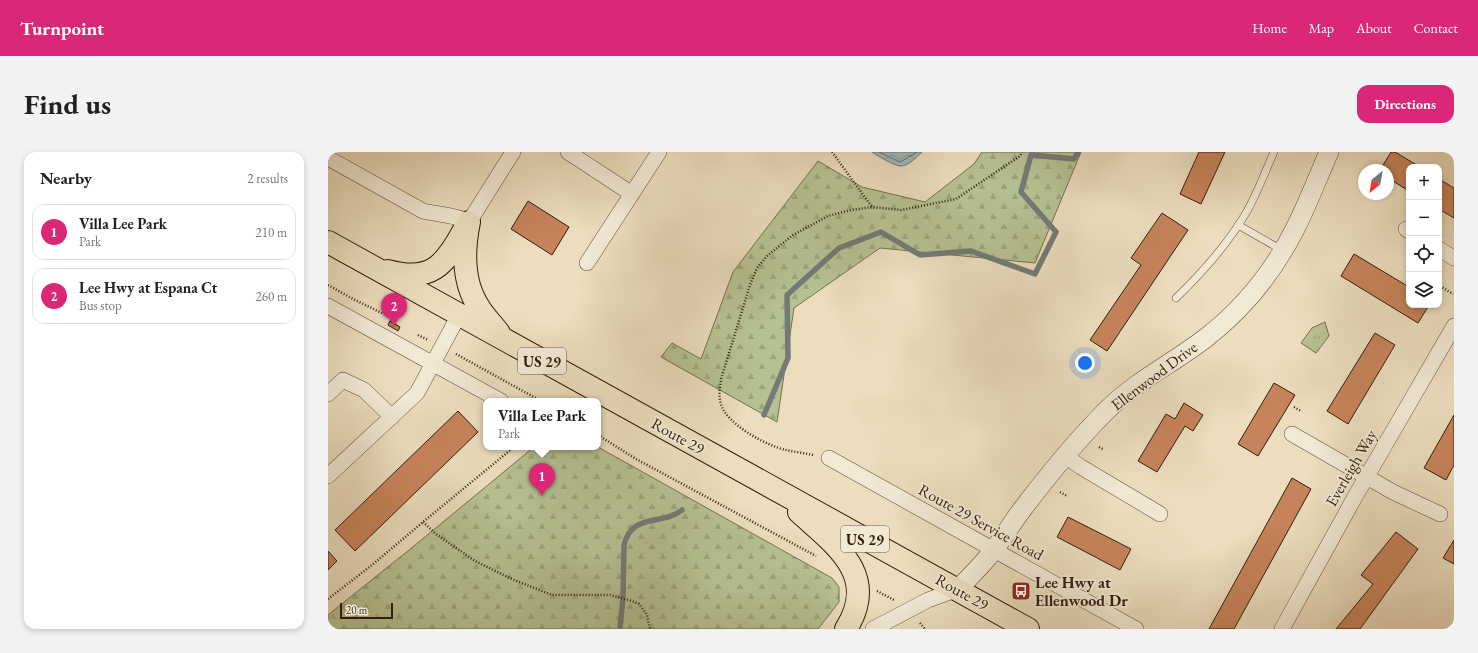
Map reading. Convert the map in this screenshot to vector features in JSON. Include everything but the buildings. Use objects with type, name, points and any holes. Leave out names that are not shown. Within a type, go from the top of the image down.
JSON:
[{"type":"main road","points":[[370,266],[408,275],[421,274],[432,270],[448,258],[469,222]]},
{"type":"main road","points":[[469,222],[465,256],[469,289],[480,310],[505,341]]},
{"type":"main road","name":"Route 29","points":[[328,242],[1028,629]]},
{"type":"main road","points":[[773,488],[834,544],[852,566],[859,596],[857,608],[846,629]]},
{"type":"street","points":[[328,158],[423,211],[434,214],[456,216],[469,222],[513,152]]},
{"type":"street","points":[[568,152],[632,194]]},
{"type":"street","points":[[587,263],[659,152]]},
{"type":"street","name":"Ellenwood Drive","points":[[958,589],[994,550],[1027,504],[1065,456],[1108,409],[1127,393],[1208,336],[1236,311],[1261,282],[1283,250],[1296,227],[1329,152]]},
{"type":"street","points":[[1442,251],[1454,258]]},
{"type":"street","points":[[328,306],[495,398]]},
{"type":"street","points":[[328,476],[417,393],[459,315]]},
{"type":"street","name":"Everleigh Way","points":[[1282,629],[1454,326]]},
{"type":"street","points":[[328,394],[343,380],[364,390],[392,417]]},
{"type":"street","points":[[1292,434],[1393,492],[1440,514]]},
{"type":"street","points":[[1065,456],[1160,514]]},
{"type":"street","name":"Route 29 Service Road","points":[[829,458],[1136,629]]},
{"type":"street","points":[[873,629],[928,600],[958,589]]},
{"type":"lane","points":[[1176,298],[1201,274],[1238,225],[1247,211],[1274,152]]},
{"type":"lane","points":[[1238,225],[1283,250]]},
{"type":"path","points":[[832,152],[872,207]]},
{"type":"path","points":[[829,458],[786,450],[774,446],[733,423],[721,406],[719,394],[721,380],[750,285],[757,268],[767,256],[793,235],[828,216],[851,210],[872,207],[901,210],[956,200],[1020,156],[1022,152]]},
{"type":"path","points":[[328,285],[352,299],[390,317],[392,320]]},
{"type":"path","points":[[1442,287],[1453,294]]},
{"type":"path","points":[[470,361],[536,398]]},
{"type":"path","points":[[1294,407],[1301,411]]},
{"type":"path","points":[[601,437],[636,459],[822,559]]},
{"type":"path","points":[[1099,447],[1103,450]]},
{"type":"path","points":[[328,599],[372,565],[510,450]]},
{"type":"path","points":[[1060,492],[1067,496]]},
{"type":"path","points":[[423,522],[436,534],[475,561],[520,583],[552,595],[610,595],[639,604],[647,615],[650,629]]},
{"type":"path","points":[[856,578],[868,586],[891,597],[915,616],[925,629]]},
{"type":"green space","points":[[982,152],[1081,152],[1035,263],[880,248],[794,308],[777,422],[661,357],[672,343],[701,359],[733,272],[818,161],[862,187],[925,202],[974,164]]},
{"type":"green space","points":[[1325,322],[1329,336],[1316,353],[1301,343],[1312,328]]},
{"type":"green space","points":[[601,449],[832,578],[839,587],[839,602],[818,629],[328,629],[328,615],[530,450],[601,450]]},
{"type":"water","points":[[872,152],[922,152],[915,159],[904,166],[898,166]]},
{"type":"waterway","points":[[764,415],[788,358],[787,295],[839,248],[881,232],[920,255],[971,251],[1035,274],[1056,232],[1021,192],[1031,155],[1074,159],[1078,152]]},
{"type":"waterway","points":[[620,629],[623,598],[624,545],[628,535],[634,528],[641,524],[666,518],[682,510]]},
{"type":"place","name":"Lee Hwy at Espana Ct","points":[[394,326]]},
{"type":"place","name":"Villa Lee Park","points":[[542,496]]},
{"type":"place","name":"Lee Hwy at Ellenwood Dr","points":[[1021,591]]}]
